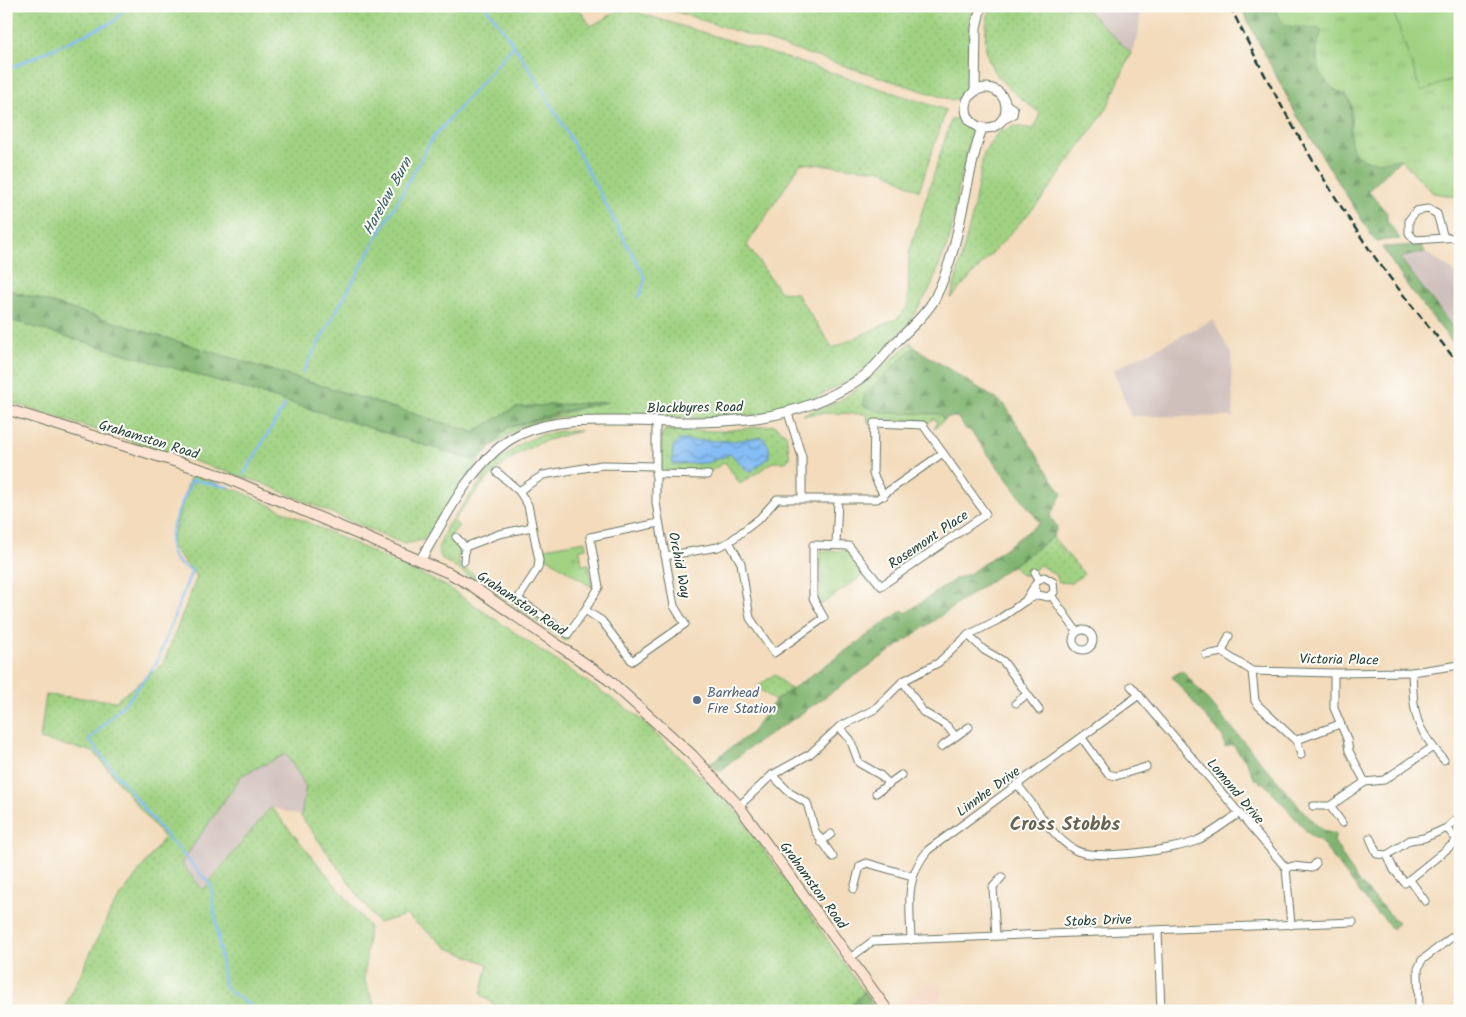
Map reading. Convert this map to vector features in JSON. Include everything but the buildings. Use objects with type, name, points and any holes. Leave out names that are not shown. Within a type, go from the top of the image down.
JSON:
[{"type":"main road","name":"Grahamston Road","points":[[6,409],[222,476],[420,561],[472,586],[524,621],[610,680],[692,756],[739,806],[888,1011]]},
{"type":"street","points":[[975,90],[982,88],[994,89],[1000,93],[1006,104],[1002,120],[995,126],[982,128],[970,121],[967,115],[967,101],[975,90],[976,28],[981,6]]},
{"type":"street","name":"Blackbyres Road","points":[[420,561],[438,527],[480,467],[510,440],[530,430],[563,422],[736,422],[788,413],[819,402],[863,377],[934,300],[957,241],[972,160],[982,128]]},
{"type":"street","points":[[1444,238],[1437,214],[1428,209],[1416,211],[1409,220],[1409,233],[1414,240],[1460,237]]},
{"type":"street","points":[[788,413],[802,457],[802,499]]},
{"type":"street","name":"Orchid Way","points":[[585,610],[602,621],[632,661],[685,624],[674,606],[659,524],[655,470],[656,421]]},
{"type":"street","points":[[666,556],[718,547],[729,542],[760,518],[777,499],[874,500],[884,496],[943,453],[923,425],[874,424],[873,474],[884,496]]},
{"type":"street","name":"Rosemont Place","points":[[836,544],[849,546],[854,549],[881,586],[986,514],[943,453]]},
{"type":"street","points":[[519,492],[543,475],[602,465],[708,475]]},
{"type":"street","points":[[497,472],[519,492],[528,505],[539,560],[538,568],[518,599],[568,634],[599,587],[590,537],[659,524]]},
{"type":"street","points":[[729,542],[741,563],[750,618],[774,653],[824,618],[813,598],[814,545],[836,544],[838,500]]},
{"type":"street","points":[[465,547],[499,534],[532,527]]},
{"type":"street","points":[[456,537],[465,547],[464,561]]},
{"type":"street","points":[[1035,572],[1039,579]]},
{"type":"street","points":[[739,806],[772,775],[810,754],[839,727],[874,709],[903,682],[938,663],[968,635],[998,620],[1024,601],[1038,595],[1045,597],[1051,595],[1055,589],[1053,582],[1048,578],[1039,579],[1024,601]]},
{"type":"street","points":[[1034,586],[1038,595]]},
{"type":"street","points":[[1051,595],[1077,632]]},
{"type":"street","points":[[968,635],[984,650],[1003,661],[1039,710]]},
{"type":"street","points":[[1222,652],[1229,636]]},
{"type":"street","points":[[1206,655],[1222,652],[1252,671],[1256,701],[1259,706],[1297,740],[1301,755]]},
{"type":"street","name":"Victoria Place","points":[[1252,671],[1412,672],[1460,665]]},
{"type":"street","points":[[1412,672],[1416,721],[1444,760]]},
{"type":"street","points":[[1334,673],[1334,708],[1347,739],[1349,751],[1365,782]]},
{"type":"street","points":[[903,682],[923,712],[947,726],[955,736]]},
{"type":"street","name":"Lomond Drive","points":[[1131,686],[1238,814],[1286,868]]},
{"type":"street","points":[[1016,703],[1027,694]]},
{"type":"street","name":"Linnhe Drive","points":[[912,940],[910,887],[912,876],[928,850],[1139,695]]},
{"type":"street","points":[[1297,740],[1340,724]]},
{"type":"street","points":[[839,727],[850,739],[859,764],[880,775],[889,784]]},
{"type":"street","points":[[941,746],[969,727]]},
{"type":"street","points":[[1082,738],[1108,774],[1116,776],[1146,767]]},
{"type":"street","points":[[1313,806],[1330,806],[1365,782],[1384,780],[1433,747]]},
{"type":"street","points":[[772,775],[790,792],[807,803],[812,826],[821,842],[833,857]]},
{"type":"street","points":[[876,794],[901,775]]},
{"type":"street","points":[[1018,784],[1062,841],[1077,851],[1088,855],[1103,856],[1187,844],[1209,833],[1238,814]]},
{"type":"street","points":[[1330,806],[1342,823]]},
{"type":"street","points":[[1370,838],[1377,854],[1387,854],[1410,840],[1424,838],[1447,828],[1460,816]]},
{"type":"street","points":[[1387,854],[1394,870],[1405,883],[1458,842],[1447,828]]},
{"type":"street","points":[[821,842],[831,834]]},
{"type":"street","points":[[854,889],[860,866],[867,863],[912,876]]},
{"type":"street","points":[[1292,925],[1286,868],[1293,866],[1312,868],[1316,863]]},
{"type":"street","points":[[996,936],[994,887],[1002,876]]},
{"type":"street","points":[[1410,880],[1425,901]]},
{"type":"street","name":"Stobs Drive","points":[[850,958],[873,941],[1353,922]]},
{"type":"street","points":[[1158,931],[1160,1011]]},
{"type":"street","points":[[1419,1011],[1418,969],[1422,960],[1460,931]]},
{"type":"shaded area","points":[[1082,6],[1141,6],[1138,38],[1131,53]]},
{"type":"shaded area","points":[[1425,252],[1460,276],[1460,337],[1400,258]]},
{"type":"shaded area","points":[[1213,320],[1231,354],[1233,417],[1131,416],[1113,370]]},
{"type":"shaded area","points":[[286,754],[306,786],[301,816],[271,807],[202,890],[181,863],[242,775]]},
{"type":"shaded area","points":[[940,981],[942,1011],[895,1011],[893,1008],[930,982]]},
{"type":"green space","points":[[6,6],[577,6],[591,26],[623,8],[793,60],[946,110],[919,191],[883,170],[801,163],[747,245],[780,292],[796,293],[833,348],[898,318],[908,306],[909,252],[951,120],[959,117],[968,121],[972,133],[960,180],[950,238],[931,287],[910,321],[879,355],[851,380],[810,400],[768,414],[714,418],[557,417],[519,428],[492,446],[507,428],[604,402],[516,407],[473,432],[6,289]]},
{"type":"green space","points":[[658,6],[971,6],[969,87],[962,98],[951,100]]},
{"type":"green space","points":[[990,6],[1082,6],[1131,53],[1106,110],[1041,200],[951,298],[972,216],[984,152],[998,132],[1015,126],[1034,129],[1040,113],[1012,91],[993,70],[985,43]]},
{"type":"green space","points":[[1240,6],[1275,6],[1277,14],[1322,30],[1316,56],[1321,74],[1335,90],[1347,96],[1351,103],[1350,135],[1371,161],[1401,159],[1368,191],[1387,213],[1387,220],[1400,239],[1375,241],[1296,114]]},
{"type":"green space","points":[[1275,6],[1460,6],[1460,197],[1433,193],[1401,159],[1369,161],[1360,157],[1355,152],[1351,139],[1351,103],[1346,95],[1329,85],[1320,72],[1317,56],[1322,30],[1288,26],[1278,16]]},
{"type":"green space","points":[[1397,6],[1460,6],[1460,77],[1421,91],[1392,8]]},
{"type":"green space","points":[[1421,245],[1425,252],[1400,258],[1460,337],[1460,352],[1409,288],[1382,247]]},
{"type":"green space","points":[[6,289],[473,432],[516,407],[608,402],[561,412],[507,428],[478,462],[256,392],[6,319]]},
{"type":"green space","points":[[6,319],[256,392],[478,462],[424,540],[404,544],[262,483],[6,401]]},
{"type":"green space","points":[[911,342],[914,347],[892,368],[914,413],[940,414],[944,420],[933,429],[937,423],[934,418],[927,424],[925,421],[871,420],[868,424],[867,414],[823,413],[802,415],[839,401],[865,383]]},
{"type":"green space","points":[[914,347],[1004,404],[1062,494],[1050,516],[1057,527],[1053,537],[792,720],[746,750],[719,772],[709,764],[751,733],[775,701],[903,610],[906,613],[955,579],[969,574],[1040,523],[970,430],[966,429],[957,417],[948,417],[944,420],[940,414],[884,413],[862,405],[865,394]]},
{"type":"green space","points":[[774,425],[786,434],[790,458],[786,462],[773,462],[740,484],[725,462],[709,472],[661,471],[662,436],[665,430],[724,431]]},
{"type":"green space","points":[[561,431],[581,431],[538,444],[521,452],[494,473],[453,521],[459,526],[449,537],[459,548],[458,564],[464,564],[463,569],[509,599],[508,601],[442,559],[438,549],[447,526],[495,463],[522,443],[540,435]]},
{"type":"green space","points":[[191,474],[244,493],[446,586],[636,715],[736,810],[864,992],[847,1011],[501,1011],[481,994],[488,964],[448,948],[406,915],[378,923],[301,816],[306,786],[286,754],[242,775],[181,863],[203,890],[271,807],[369,926],[364,979],[377,1011],[63,1011],[112,908],[164,838],[94,752],[40,739],[46,695],[116,701],[163,664],[197,577],[170,545]]},
{"type":"green space","points":[[1053,537],[1084,574],[1071,583],[1059,582],[1056,575],[1040,565],[1027,575],[1021,575],[1012,565]]},
{"type":"green space","points":[[585,541],[586,548],[580,549],[582,565],[589,564],[592,587],[546,557],[545,548]]},
{"type":"green space","points":[[820,551],[849,551],[852,559],[865,574],[822,604],[819,600],[819,585],[822,583]]},
{"type":"green space","points":[[513,599],[569,638],[565,641],[511,603]]},
{"type":"green space","points":[[1182,670],[1305,813],[1323,830],[1336,833],[1334,841],[1357,880],[1398,923],[1392,929],[1381,915],[1376,913],[1320,841],[1311,836],[1263,782],[1260,783],[1259,779],[1255,780],[1247,763],[1233,745],[1225,747],[1223,737],[1172,677]]},
{"type":"green space","points":[[775,674],[787,687],[792,689],[775,701],[757,687]]},
{"type":"green space","points":[[864,992],[877,1011],[847,1011]]},
{"type":"water","points":[[763,437],[769,447],[769,457],[749,473],[731,454],[707,463],[672,464],[673,446],[679,440],[732,441]]},
{"type":"waterway","points":[[6,70],[115,21],[126,6]]},
{"type":"waterway","points":[[485,6],[530,69],[643,274],[645,281],[639,297]]},
{"type":"waterway","name":"Harelaw Burn","points":[[302,373],[432,139],[514,45]]},
{"type":"waterway","points":[[244,474],[285,405]]},
{"type":"waterway","points":[[228,487],[192,480],[176,517],[170,543],[172,554],[179,564],[192,570],[156,664],[130,698],[89,740],[167,837],[211,885],[225,988],[258,1011]]},
{"type":"railway","points":[[1230,6],[1292,125],[1345,212],[1386,272],[1460,366]]},
{"type":"place","name":"Barrhead Fire Station","points":[[697,700]]},
{"type":"district","name":"Cross Stobbs","points":[[1065,823]]}]
